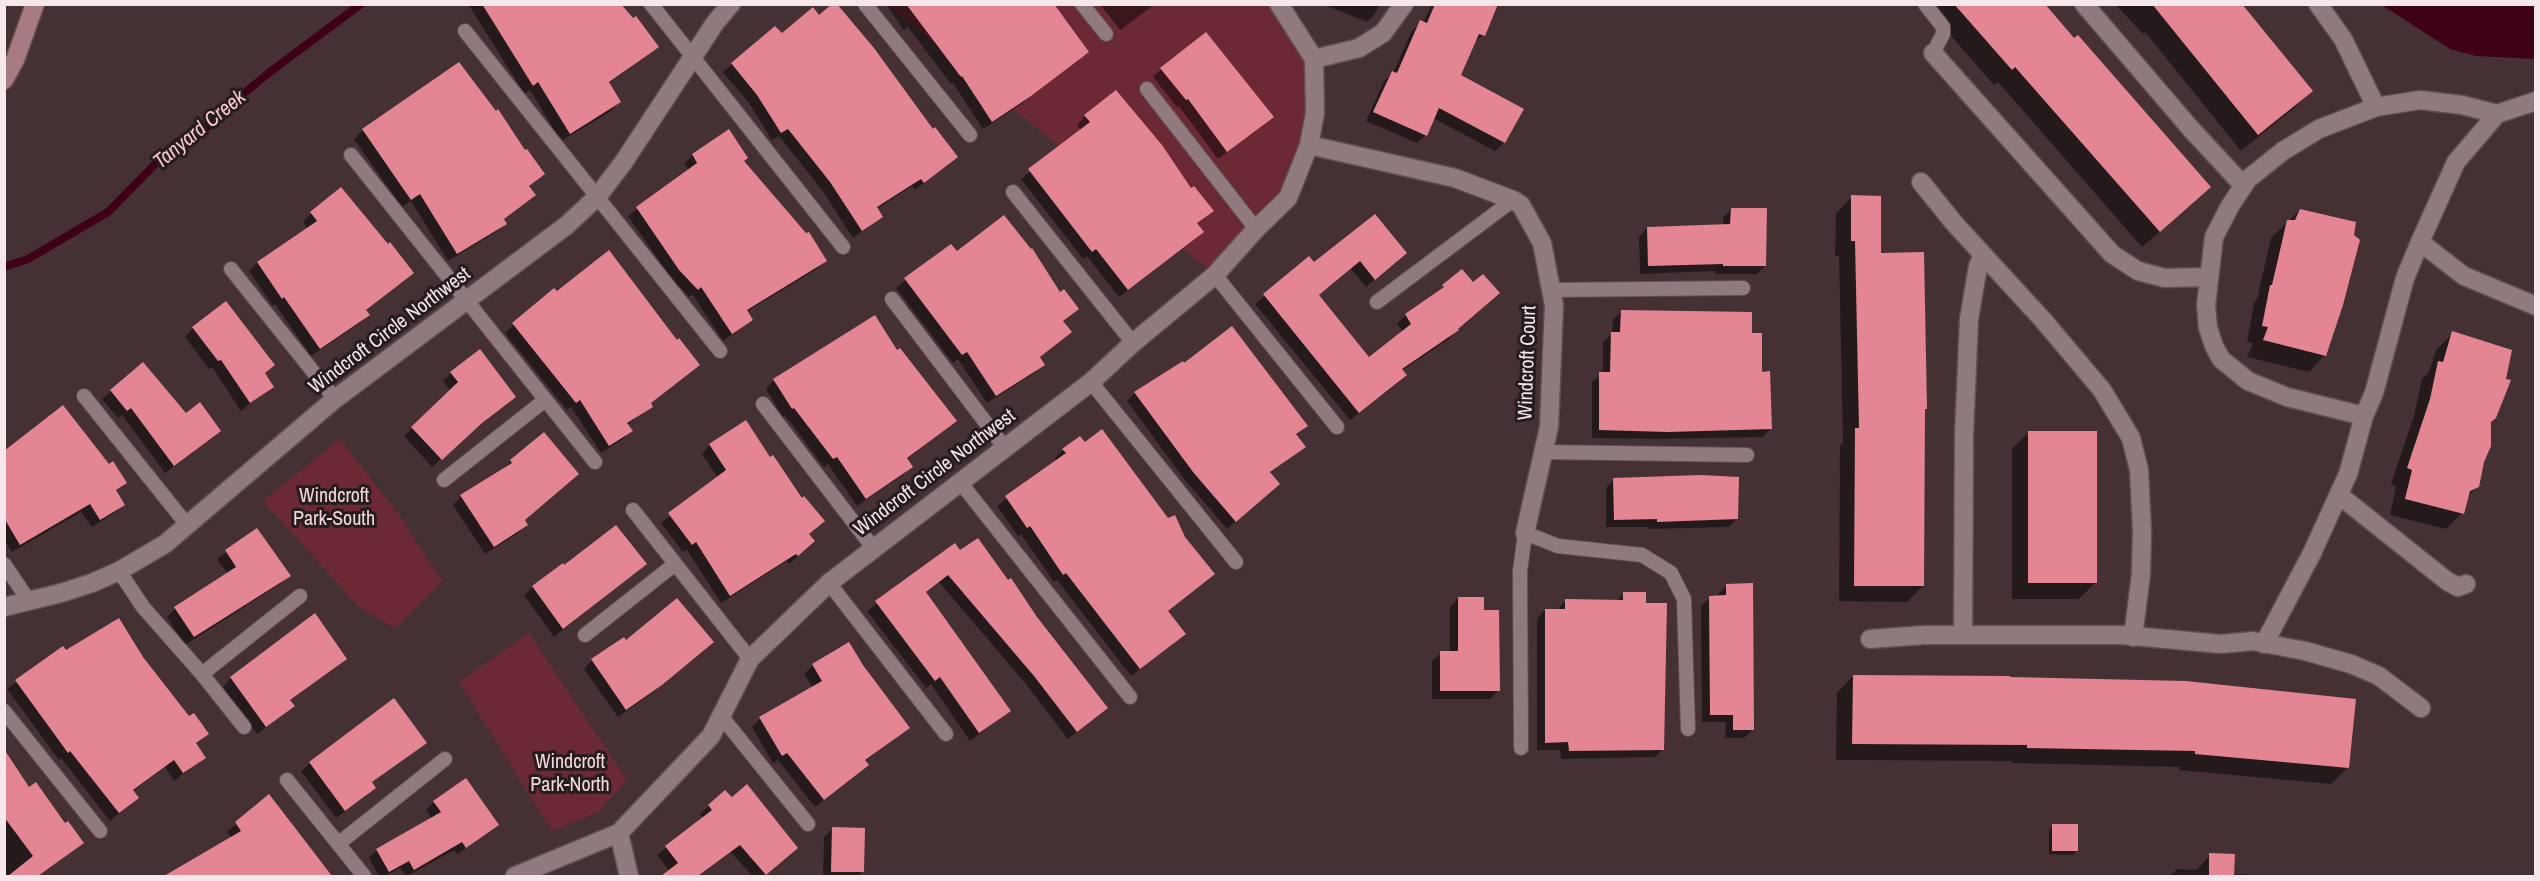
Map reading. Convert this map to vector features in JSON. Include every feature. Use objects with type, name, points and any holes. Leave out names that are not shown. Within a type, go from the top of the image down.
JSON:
[{"type":"street","points":[[4,80],[15,60],[35,4]]},
{"type":"street","name":"Windcroft Circle Northwest","points":[[4,607],[62,593],[120,571],[165,544],[336,399],[567,225],[597,196],[623,163],[692,56],[731,4]]},
{"type":"street","points":[[1279,4],[1314,59],[1359,48],[1383,33],[1404,4]]},
{"type":"street","points":[[2084,4],[2191,129],[2243,185]]},
{"type":"street","points":[[2318,4],[2343,39],[2376,107]]},
{"type":"street","points":[[1933,53],[2112,254],[2138,272],[2165,278],[2208,277]]},
{"type":"street","name":"Windcroft Circle Northwest","points":[[515,876],[619,833],[711,736],[750,659],[829,583],[1091,382],[1133,343],[1215,275],[1256,229],[1288,198],[1309,145],[1315,112],[1314,59]]},
{"type":"street","points":[[2364,416],[2287,397],[2248,381],[2221,359],[2208,328],[2206,305],[2214,237],[2243,185],[2283,151],[2319,129],[2376,107],[2420,100],[2462,105],[2497,114]]},
{"type":"street","points":[[2264,644],[2348,474],[2364,416],[2374,393],[2405,278],[2456,162],[2497,114],[2535,100]]},
{"type":"street","points":[[1309,145],[1455,178],[1513,200]]},
{"type":"street","points":[[1921,182],[1954,223],[2043,320],[2102,390],[2131,438],[2139,470],[2142,530],[2141,574],[2133,637]]},
{"type":"street","name":"Windcroft Court","points":[[1513,200],[1521,205],[1542,243],[1554,305],[1549,427],[1525,532]]},
{"type":"street","points":[[2420,242],[2464,276],[2535,306]]},
{"type":"street","points":[[1963,635],[1964,435],[1969,319],[1978,266],[1983,255]]},
{"type":"street","points":[[2339,495],[2447,581],[2458,587],[2466,584]]},
{"type":"street","points":[[1870,639],[1963,635],[2133,637],[2221,644],[2253,641],[2305,651],[2351,664],[2379,676],[2421,708]]},
{"type":"street","points":[[619,833],[629,876]]},
{"type":"lane","points":[[651,4],[843,247]]},
{"type":"lane","points":[[865,4],[970,135]]},
{"type":"lane","points":[[1082,4],[1106,34]]},
{"type":"lane","points":[[1925,4],[1943,27],[1943,34],[1933,53]]},
{"type":"lane","points":[[465,31],[720,351]]},
{"type":"lane","points":[[1147,89],[1256,229]]},
{"type":"lane","points":[[351,155],[595,462]]},
{"type":"lane","points":[[1013,192],[1133,343]]},
{"type":"lane","points":[[1377,302],[1513,200]]},
{"type":"lane","points":[[231,269],[336,399]]},
{"type":"lane","points":[[1215,275],[1337,427]]},
{"type":"lane","points":[[1551,290],[1743,288]]},
{"type":"lane","points":[[892,299],[1005,448]]},
{"type":"lane","points":[[1091,382],[1236,562]]},
{"type":"lane","points":[[84,396],[189,526]]},
{"type":"lane","points":[[444,480],[545,400]]},
{"type":"lane","points":[[763,404],[874,549]]},
{"type":"lane","points":[[1543,452],[1747,455]]},
{"type":"lane","points":[[960,483],[1130,697]]},
{"type":"lane","points":[[633,510],[750,659]]},
{"type":"lane","points":[[1521,748],[1520,571],[1525,532],[1558,546],[1642,555],[1671,573],[1684,599],[1688,729]]},
{"type":"lane","points":[[4,564],[29,601]]},
{"type":"lane","points":[[585,635],[675,564]]},
{"type":"lane","points":[[120,571],[142,607],[202,674],[244,727]]},
{"type":"lane","points":[[829,583],[946,734]]},
{"type":"lane","points":[[202,674],[300,596]]},
{"type":"lane","points":[[4,711],[100,831]]},
{"type":"lane","points":[[721,716],[808,824]]},
{"type":"lane","points":[[338,844],[445,759]]},
{"type":"lane","points":[[287,780],[364,876]]},
{"type":"green space","points":[[887,5],[1277,5],[1314,59],[1309,145],[1256,229],[1215,275]]},
{"type":"green space","name":"Windcroft Park-South","points":[[340,439],[399,515],[442,581],[395,628],[359,607],[263,501]]},
{"type":"green space","name":"Windcroft Park-North","points":[[529,633],[627,780],[598,812],[552,831],[459,682]]},
{"type":"shaded area","points":[[2382,5],[2535,5],[2535,59],[2476,56],[2450,49]]},
{"type":"building","points":[[482,4],[621,4],[633,18],[636,16],[659,47],[609,82],[621,102],[570,134],[538,82],[533,86]]},
{"type":"building","points":[[832,4],[837,4],[874,48],[933,129],[935,127],[958,157],[924,183],[921,179],[877,207],[883,217],[862,231],[830,182],[788,129],[781,133],[757,95],[731,63],[775,26],[782,33],[813,7],[819,15]]},
{"type":"building","points":[[906,4],[1054,4],[1089,52],[992,122],[962,76]]},
{"type":"building","points":[[1435,4],[1498,4],[1485,36],[1479,34],[1461,75],[1524,109],[1505,143],[1439,108],[1427,136],[1373,112],[1392,71],[1397,73],[1420,20],[1427,23]]},
{"type":"building","points":[[1954,4],[2045,4],[2074,38],[2078,35],[2211,187],[2160,232],[2015,67],[2012,70]]},
{"type":"building","points":[[2152,4],[2242,4],[2313,91],[2258,135]]},
{"type":"building","points":[[1206,32],[1274,117],[1227,152],[1188,99],[1186,100],[1160,68]]},
{"type":"building","points":[[459,62],[496,111],[498,109],[525,150],[527,149],[545,174],[529,186],[536,195],[504,219],[507,224],[457,254],[420,194],[411,200],[362,129]]},
{"type":"building","points":[[1116,90],[1162,145],[1191,188],[1194,186],[1214,211],[1197,223],[1204,232],[1128,290],[1096,249],[1092,252],[1028,169],[1090,122],[1084,115]]},
{"type":"building","points":[[729,129],[748,158],[744,161],[806,233],[809,232],[827,261],[747,310],[753,320],[732,334],[701,287],[698,290],[679,270],[636,207],[697,163],[692,154]]},
{"type":"building","points":[[341,187],[414,273],[366,310],[370,315],[320,349],[257,262],[317,221],[310,212]]},
{"type":"building","points":[[1851,195],[1881,196],[1881,253],[1924,252],[1927,409],[1925,409],[1924,586],[1854,586],[1855,428],[1859,428],[1855,241],[1851,241]]},
{"type":"building","points":[[1731,208],[1767,208],[1766,266],[1723,266],[1723,264],[1648,266],[1647,227],[1730,224]]},
{"type":"building","points":[[2300,209],[2356,222],[2354,235],[2360,240],[2343,305],[2326,356],[2263,340],[2268,327],[2262,326],[2270,285],[2272,285],[2287,220],[2295,220]]},
{"type":"building","points":[[1375,214],[1407,253],[1375,280],[1360,261],[1319,295],[1369,357],[1411,324],[1405,314],[1444,287],[1442,285],[1462,269],[1473,282],[1483,274],[1500,293],[1459,330],[1402,369],[1407,375],[1359,413],[1263,294],[1309,256],[1314,262]]},
{"type":"building","points":[[1004,215],[1032,248],[1060,292],[1064,289],[1079,309],[1063,321],[1072,332],[1040,357],[1045,365],[996,396],[967,352],[962,355],[904,278],[951,244],[957,251]]},
{"type":"building","points":[[609,250],[677,340],[679,338],[700,365],[651,403],[653,407],[627,423],[633,431],[609,446],[580,400],[576,403],[512,323],[554,288],[557,291]]},
{"type":"building","points":[[226,301],[275,365],[265,373],[274,387],[250,403],[221,360],[218,361],[192,327]]},
{"type":"building","points":[[1621,310],[1752,312],[1752,333],[1762,333],[1762,372],[1770,371],[1772,429],[1668,432],[1599,430],[1599,372],[1610,372],[1611,332],[1620,332]]},
{"type":"building","points":[[875,315],[897,350],[900,348],[957,421],[907,458],[913,467],[866,499],[837,457],[833,459],[794,408],[792,409],[773,379]]},
{"type":"building","points":[[1232,326],[1308,426],[1296,434],[1306,447],[1270,472],[1280,484],[1236,522],[1193,472],[1134,392],[1183,361],[1184,363]]},
{"type":"building","points":[[2452,331],[2512,350],[2506,379],[2511,380],[2496,418],[2491,422],[2491,446],[2484,462],[2479,487],[2470,491],[2464,514],[2405,499],[2412,470],[2407,468],[2430,399],[2438,361],[2443,362]]},
{"type":"building","points":[[480,349],[516,397],[482,423],[442,460],[411,427],[458,382],[450,372]]},
{"type":"building","points":[[143,362],[186,413],[200,402],[221,431],[174,466],[131,408],[127,411],[110,390]]},
{"type":"building","points":[[63,405],[109,464],[113,461],[127,483],[116,490],[125,505],[100,520],[90,504],[20,545],[4,518],[4,451]]},
{"type":"building","points":[[746,420],[770,457],[773,455],[802,498],[804,496],[825,521],[809,534],[815,541],[798,556],[796,554],[730,596],[696,542],[692,545],[668,513],[726,470],[709,444]]},
{"type":"building","points":[[1102,429],[1168,518],[1175,515],[1185,537],[1215,574],[1168,611],[1186,634],[1140,669],[1066,573],[1063,575],[1030,526],[1027,528],[1005,496],[1066,453],[1062,449],[1080,436],[1085,442]]},
{"type":"building","points":[[2028,431],[2097,431],[2097,583],[2028,583]]},
{"type":"building","points":[[544,432],[579,474],[525,520],[528,525],[494,547],[460,495],[512,463],[510,460]]},
{"type":"building","points":[[1701,475],[1739,477],[1738,519],[1657,522],[1657,519],[1614,520],[1613,478]]},
{"type":"building","points":[[616,525],[647,564],[563,629],[532,586],[563,563],[564,565]]},
{"type":"building","points":[[257,528],[291,576],[194,637],[174,607],[236,567],[225,550]]},
{"type":"building","points":[[978,538],[1008,580],[1011,578],[1037,617],[1108,708],[1077,732],[1034,676],[948,575],[926,592],[1011,711],[979,733],[940,677],[935,681],[875,601],[955,543],[960,550]]},
{"type":"building","points":[[1753,583],[1754,730],[1733,730],[1733,715],[1710,715],[1709,596],[1726,595],[1726,584]]},
{"type":"building","points":[[1623,592],[1646,592],[1646,603],[1667,603],[1664,750],[1569,751],[1568,742],[1545,743],[1545,609],[1565,609],[1565,599],[1623,600]]},
{"type":"building","points":[[1458,597],[1484,597],[1484,610],[1499,610],[1500,691],[1440,691],[1440,651],[1458,651]]},
{"type":"building","points":[[677,598],[714,642],[662,685],[626,710],[591,659],[624,637],[626,640]]},
{"type":"building","points":[[315,613],[347,659],[290,700],[295,706],[266,727],[230,677]]},
{"type":"building","points":[[119,618],[143,657],[189,716],[194,713],[209,734],[196,743],[206,758],[183,773],[174,760],[133,790],[139,798],[119,813],[70,751],[68,753],[15,680],[63,646],[66,650]]},
{"type":"building","points":[[849,642],[863,665],[910,728],[865,760],[869,765],[824,800],[787,753],[782,756],[759,717],[822,681],[812,664]]},
{"type":"building","points":[[1853,675],[2010,676],[2186,681],[2356,699],[2349,768],[2195,754],[2195,751],[2027,748],[2027,745],[1852,744]]},
{"type":"building","points":[[394,698],[427,743],[372,782],[376,788],[345,811],[309,762]]},
{"type":"building","points":[[4,749],[29,787],[36,782],[65,823],[68,821],[84,843],[38,876],[8,876],[33,856],[4,817]]},
{"type":"building","points":[[466,778],[499,825],[466,848],[462,842],[414,870],[409,861],[389,872],[376,849],[441,812],[433,801]]},
{"type":"building","points":[[747,784],[798,848],[766,875],[740,845],[698,876],[661,876],[678,863],[665,846],[712,810],[708,805],[725,790],[732,797]]},
{"type":"building","points":[[269,794],[332,876],[164,876],[241,831],[235,822]]},
{"type":"building","points":[[2052,824],[2078,824],[2078,851],[2052,851]]},
{"type":"building","points":[[832,827],[865,828],[864,872],[831,872]]},
{"type":"building","points":[[2209,853],[2235,854],[2234,876],[2209,876]]},
{"type":"waterway","name":"Tanyard Creek","points":[[4,267],[28,259],[108,212],[177,142],[206,128],[222,111],[270,72],[361,4]]}]
